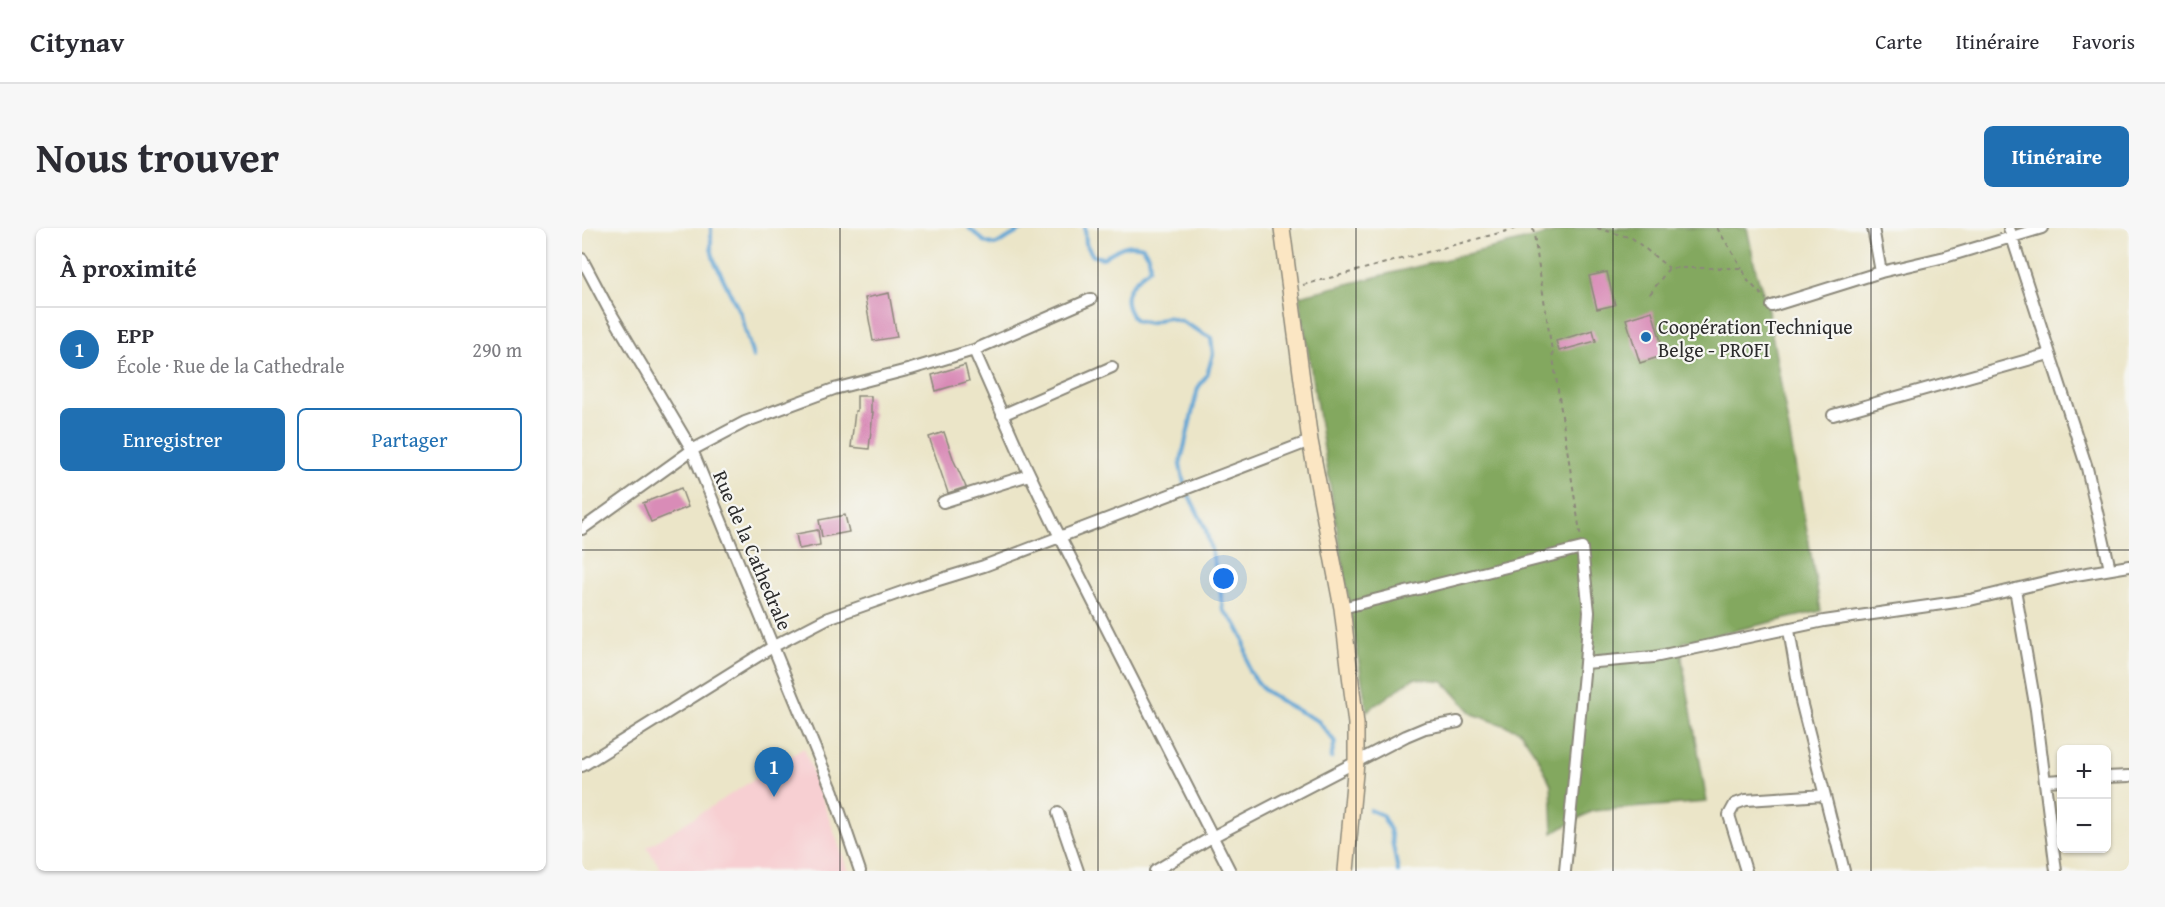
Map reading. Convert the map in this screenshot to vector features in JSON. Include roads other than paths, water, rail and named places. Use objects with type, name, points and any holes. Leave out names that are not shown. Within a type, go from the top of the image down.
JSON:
[{"type":"street","points":[[1282,228],[1310,441],[1342,608],[1356,724],[1356,762],[1346,871]]},
{"type":"street","points":[[1873,228],[1881,272]]},
{"type":"street","points":[[1772,306],[2010,233],[2042,228]]},
{"type":"street","points":[[2010,233],[2087,468],[2110,568]]},
{"type":"street","name":"Rue de la Cathedrale","points":[[582,259],[608,308],[692,450],[833,792],[860,871]]},
{"type":"street","points":[[582,529],[692,450],[745,423],[834,389],[974,350],[1091,299]]},
{"type":"street","points":[[974,350],[1029,475],[1230,871]]},
{"type":"street","points":[[1833,415],[2049,354]]},
{"type":"street","points":[[1002,414],[1112,367]]},
{"type":"street","points":[[582,766],[774,646],[828,618],[984,566],[1310,441]]},
{"type":"street","points":[[943,502],[1029,475]]},
{"type":"street","points":[[1342,608],[1582,548],[1589,612],[1565,871]]},
{"type":"street","points":[[1585,663],[1654,657],[1824,621],[1970,600],[2015,588],[2129,566]]},
{"type":"street","points":[[2015,588],[2034,693],[2056,871]]},
{"type":"street","points":[[1789,630],[1801,701],[1844,871]]},
{"type":"street","points":[[1155,871],[1212,837],[1425,728],[1458,722]]},
{"type":"street","points":[[2111,777],[2129,776]]},
{"type":"street","points":[[2046,781],[2057,780]]},
{"type":"street","points":[[1746,871],[1729,815],[1736,804],[1746,800],[1824,795]]},
{"type":"street","points":[[1058,813],[1078,871]]},
{"type":"waterway","points":[[711,228],[711,248],[714,260],[741,315],[753,357]]},
{"type":"waterway","points":[[969,228],[985,242],[995,245],[1025,228]]},
{"type":"waterway","points":[[1085,228],[1086,244],[1093,256],[1103,258],[1117,249],[1132,245],[1143,247],[1149,257],[1150,268],[1128,291],[1127,304],[1135,320],[1150,323],[1166,317],[1181,321],[1211,338],[1213,354],[1207,375],[1198,388],[1180,465],[1185,488],[1205,527],[1219,580],[1223,610],[1236,624],[1244,640],[1249,671],[1264,690],[1318,721],[1335,742],[1331,758]]},
{"type":"waterway","points":[[1370,810],[1382,815],[1390,830],[1398,871]]},
{"type":"place","name":"Coopération Technique Belge - PROFI","points":[[1646,337]]},
{"type":"place","name":"EPP","points":[[774,797]]}]
